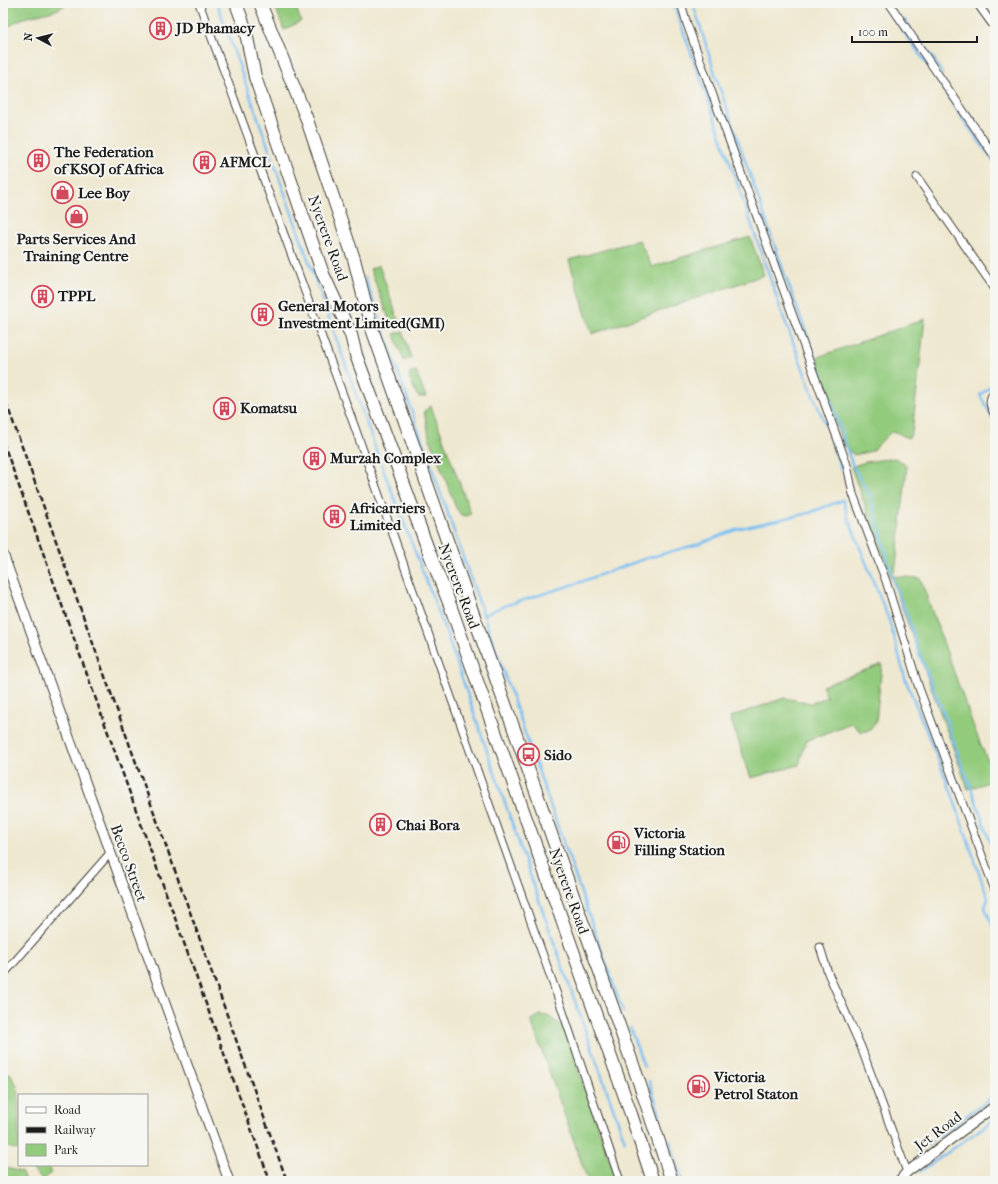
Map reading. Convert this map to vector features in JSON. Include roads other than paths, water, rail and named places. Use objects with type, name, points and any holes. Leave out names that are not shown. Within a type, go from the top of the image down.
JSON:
[{"type":"highway","name":"Nyerere Road","points":[[236,3],[245,28],[255,77],[322,274],[351,335],[356,355],[450,605],[631,1114],[653,1181]]},
{"type":"highway","name":"Nyerere Road","points":[[260,3],[306,117],[354,259],[371,326],[638,1079],[672,1181]]},
{"type":"street","points":[[199,3],[356,432],[553,983],[620,1181]]},
{"type":"street","points":[[681,3],[687,24],[847,465],[853,494],[886,581],[919,688],[995,890]]},
{"type":"street","points":[[889,3],[995,157]]},
{"type":"street","points":[[977,3],[995,28]]},
{"type":"street","points":[[917,177],[995,288]]},
{"type":"street","points":[[995,390],[991,396],[990,404],[995,415]]},
{"type":"street","name":"Becco Street","points":[[3,554],[229,1181]]},
{"type":"street","points":[[3,975],[111,852]]},
{"type":"street","points":[[820,947],[831,980],[861,1048],[907,1172]]},
{"type":"street","name":"Jet Road","points":[[899,1181],[907,1172],[995,1106]]},
{"type":"waterway","points":[[217,3],[381,464],[446,632],[532,881],[625,1141]]},
{"type":"waterway","points":[[673,3],[785,321],[827,428],[841,469]]},
{"type":"waterway","points":[[693,3],[716,77],[786,278],[832,403],[852,464],[871,498],[894,583],[911,626],[917,648],[947,722],[995,855]]},
{"type":"waterway","points":[[883,3],[936,77]]},
{"type":"waterway","points":[[905,20],[911,29]]},
{"type":"waterway","points":[[918,39],[934,59],[942,74]]},
{"type":"waterway","points":[[938,81],[965,122],[995,163]]},
{"type":"waterway","points":[[968,112],[980,130]]},
{"type":"waterway","points":[[365,278],[623,1012]]},
{"type":"waterway","points":[[995,383],[980,395],[995,422]]},
{"type":"waterway","points":[[483,615],[501,607],[575,584],[644,559],[695,545],[741,528],[809,513],[843,500],[849,520],[889,620],[906,681],[952,794],[988,899],[985,907],[995,932]]},
{"type":"waterway","points":[[630,1028],[644,1067]]},
{"type":"waterway","points":[[649,1081],[660,1114]]},
{"type":"waterway","points":[[917,1151],[995,1095]]},
{"type":"waterway","points":[[920,1172],[995,1119]]},
{"type":"waterway","points":[[670,1141],[682,1181]]},
{"type":"railway","points":[[3,394],[287,1181]]},
{"type":"railway","points":[[3,442],[270,1181]]},
{"type":"place","name":"JD Phamacy","points":[[160,28]]},
{"type":"place","name":"The Federation of KSOJ of Africa","points":[[39,161]]},
{"type":"place","name":"AFMCL","points":[[205,162]]},
{"type":"place","name":"Lee Boy","points":[[63,193]]},
{"type":"place","name":"Parts Services And Training Centre","points":[[76,216]]},
{"type":"place","name":"TPPL","points":[[42,296]]},
{"type":"place","name":"General Motors Investment Limited(GMI)","points":[[263,315]]},
{"type":"place","name":"Komatsu","points":[[224,408]]},
{"type":"place","name":"Murzah Complex","points":[[315,458]]},
{"type":"place","name":"Africarriers Limited","points":[[335,517]]},
{"type":"place","name":"Sido","points":[[529,755]]},
{"type":"place","name":"Chai Bora","points":[[381,825]]},
{"type":"place","name":"Victoria Filling Station","points":[[619,842]]},
{"type":"place","name":"Victoria Petrol Staton","points":[[699,1086]]}]
